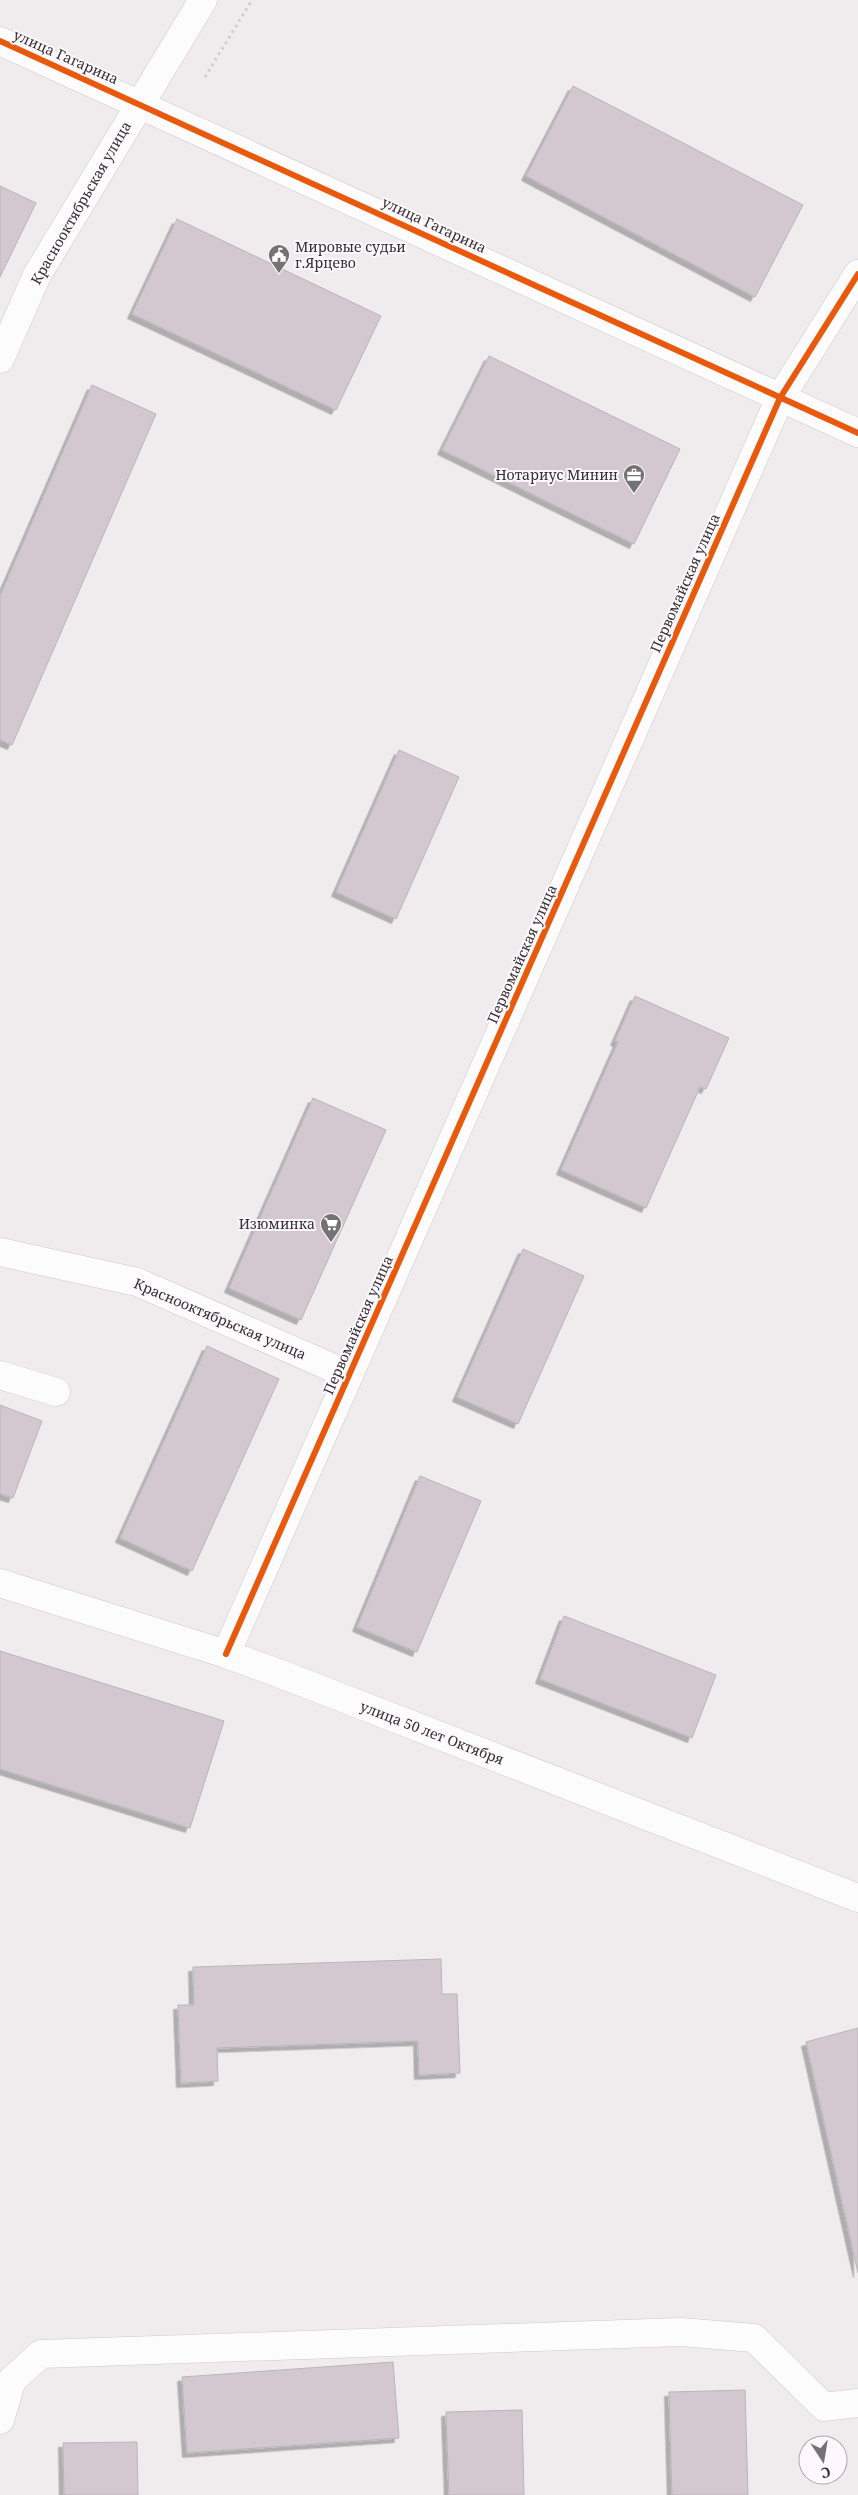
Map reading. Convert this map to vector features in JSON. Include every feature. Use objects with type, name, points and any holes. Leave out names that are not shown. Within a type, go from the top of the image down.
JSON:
[{"type":"street","name":"Краснооктябрьская улица","points":[[0,359],[36,275],[203,0]]},
{"type":"street","name":"улица Гагарина","points":[[0,41],[858,433]]},
{"type":"street","name":"Первомайская улица","points":[[226,1654],[780,398],[858,274]]},
{"type":"street","name":"Краснооктябрьская улица","points":[[0,1252],[136,1282],[349,1375]]},
{"type":"street","points":[[0,1375],[56,1392]]},
{"type":"street","name":"улица 50 лет Октября","points":[[0,1584],[226,1654],[858,1898]]},
{"type":"street","points":[[0,2420],[12,2380],[41,2354],[681,2332],[754,2338],[824,2407],[858,2403]]},
{"type":"path","points":[[205,77],[252,0]]},
{"type":"building","points":[[573,86],[803,205],[755,297],[526,176]]},
{"type":"building","points":[[0,186],[36,203],[0,277]]},
{"type":"building","points":[[177,219],[381,316],[336,410],[132,314]]},
{"type":"building","points":[[489,356],[680,449],[634,544],[442,450]]},
{"type":"building","points":[[92,385],[156,414],[12,745],[0,740],[0,596]]},
{"type":"building","points":[[399,750],[459,777],[396,919],[336,892]]},
{"type":"building","points":[[635,996],[729,1038],[706,1089],[700,1087],[646,1208],[561,1170],[618,1042],[615,1041]]},
{"type":"building","points":[[313,1098],[386,1130],[301,1320],[229,1288]]},
{"type":"building","points":[[523,1249],[584,1276],[518,1424],[457,1397]]},
{"type":"building","points":[[207,1346],[279,1379],[192,1571],[120,1538]]},
{"type":"building","points":[[0,1405],[42,1421],[13,1498],[0,1494]]},
{"type":"building","points":[[420,1476],[481,1501],[417,1652],[357,1627]]},
{"type":"building","points":[[564,1616],[716,1675],[692,1738],[540,1679]]},
{"type":"building","points":[[0,1651],[224,1721],[190,1828],[0,1769]]},
{"type":"building","points":[[441,1959],[442,1994],[457,1994],[460,2073],[419,2075],[418,2041],[217,2048],[218,2081],[181,2083],[178,2005],[194,2005],[193,1967]]},
{"type":"building","points":[[858,2028],[858,2273],[806,2042]]},
{"type":"building","points":[[393,2362],[399,2438],[187,2453],[182,2377]]},
{"type":"building","points":[[745,2390],[748,2495],[672,2495],[669,2392]]},
{"type":"building","points":[[522,2410],[524,2495],[449,2495],[446,2412]]},
{"type":"building","points":[[137,2442],[138,2495],[64,2495],[63,2443]]},
{"type":"cycle path","points":[[0,41],[858,433]]},
{"type":"cycle path","points":[[226,1654],[780,398],[858,274]]},
{"type":"place","name":"Мировые судьи г.Ярцево","points":[[279,274]]},
{"type":"place","name":"Нотариус Минин","points":[[634,494]]},
{"type":"place","name":"Изюминка","points":[[331,1243]]}]
